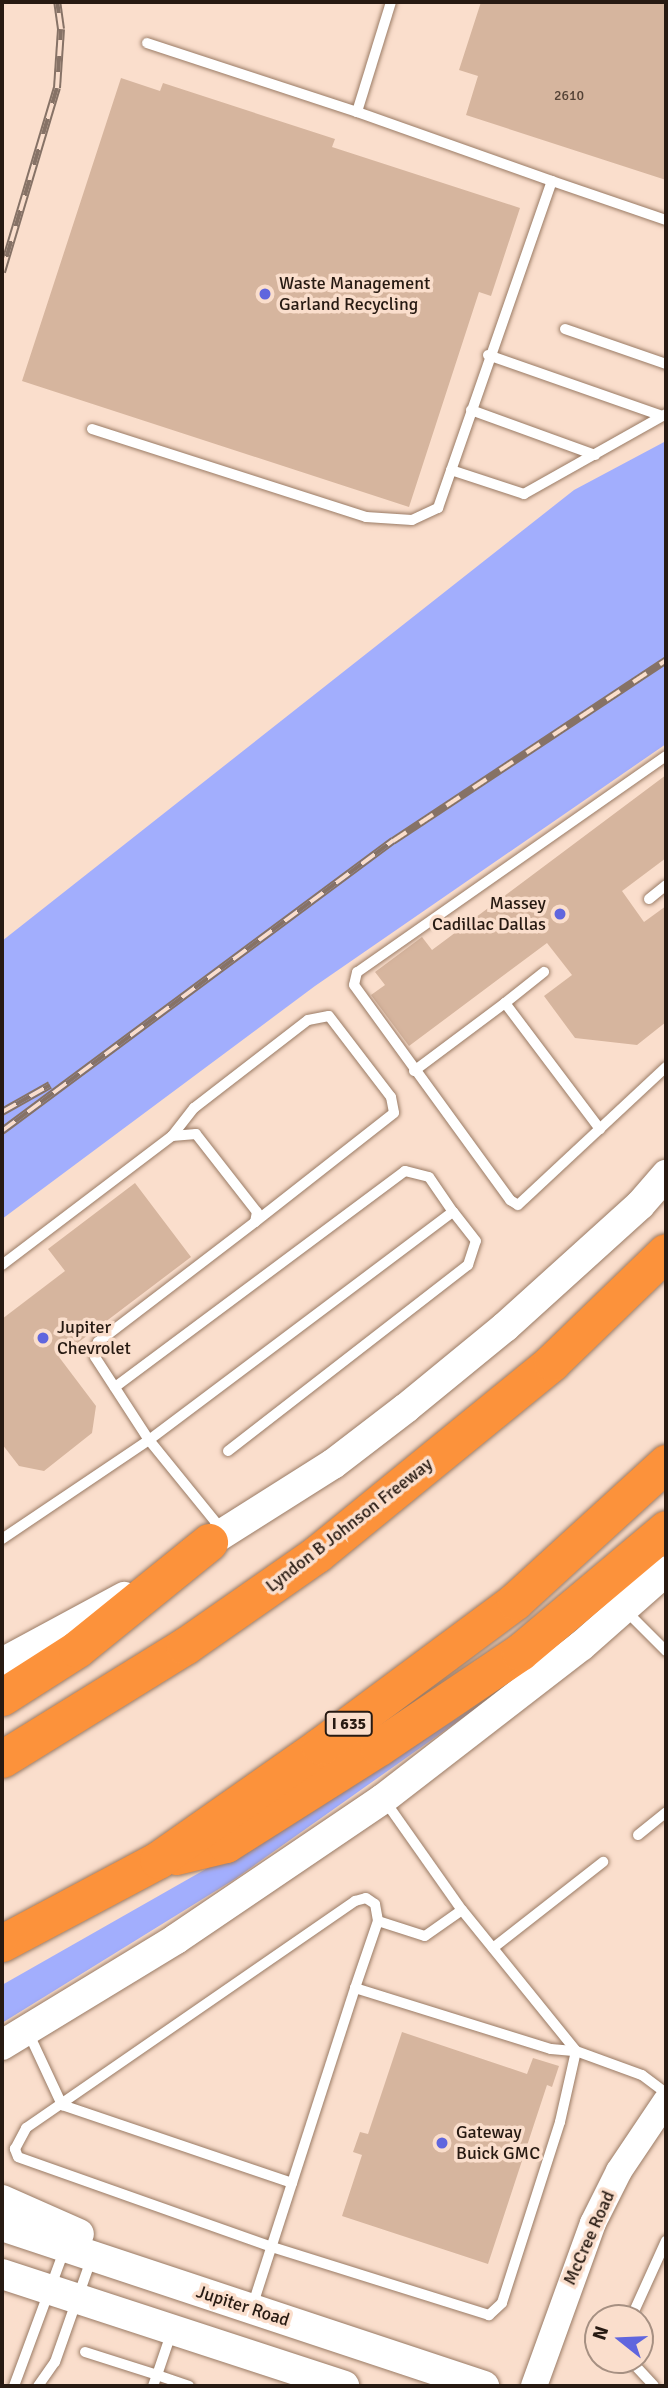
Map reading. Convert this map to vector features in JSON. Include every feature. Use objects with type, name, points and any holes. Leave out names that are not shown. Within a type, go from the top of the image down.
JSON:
[{"type":"highway","name":"Lyndon B Johnson Freeway","points":[[2,1759],[185,1646],[317,1554],[552,1362],[666,1252]]},
{"type":"highway","name":"I 635","points":[[2,1943],[158,1860],[514,1601],[666,1463]]},
{"type":"highway","points":[[158,1860],[226,1844],[367,1755],[520,1652],[666,1529]]},
{"type":"highway","points":[[2,1697],[77,1649],[217,1537]]},
{"type":"main road","points":[[2,1663],[125,1596],[333,1464],[505,1328],[640,1205],[666,1175]]},
{"type":"main road","points":[[2,2045],[28,2032],[176,1939],[383,1799],[624,1609],[666,1571]]},
{"type":"main road","points":[[2,2200],[111,2248],[152,2276]]},
{"type":"main road","name":"Jupiter Road","points":[[2,2226],[484,2386]]},
{"type":"main road","points":[[2,2274],[336,2385]]},
{"type":"street","name":"McCree Road","points":[[534,2386],[593,2223],[619,2171],[666,2101]]},
{"type":"lane","points":[[356,111],[391,2]]},
{"type":"lane","points":[[147,43],[356,111],[666,220]]},
{"type":"lane","points":[[92,429],[366,517],[412,520],[438,508],[488,355],[552,181]]},
{"type":"lane","points":[[565,329],[666,364]]},
{"type":"lane","points":[[488,355],[664,415]]},
{"type":"lane","points":[[471,410],[595,455]]},
{"type":"lane","points":[[451,470],[524,494],[664,415]]},
{"type":"lane","points":[[666,756],[357,972],[354,985],[362,1001],[510,1200],[518,1205],[666,1067]]},
{"type":"lane","points":[[649,899],[666,886]]},
{"type":"lane","points":[[414,1071],[544,972]]},
{"type":"lane","points":[[505,1003],[600,1129]]},
{"type":"lane","points":[[2,1265],[172,1136],[194,1108],[308,1020],[329,1016],[391,1097],[394,1113],[97,1342],[95,1357],[217,1537]]},
{"type":"lane","points":[[172,1136],[196,1134],[257,1212],[254,1222]]},
{"type":"lane","points":[[115,1387],[405,1171],[429,1177],[476,1241],[468,1265],[228,1451]]},
{"type":"lane","points":[[2,1539],[149,1440],[453,1212]]},
{"type":"lane","points":[[624,1609],[666,1651]]},
{"type":"lane","points":[[383,1799],[462,1910],[576,2051]]},
{"type":"lane","points":[[638,1835],[666,1812]]},
{"type":"lane","points":[[493,1948],[603,1862]]},
{"type":"lane","points":[[251,2309],[272,2247],[355,1988],[378,1920],[375,1904],[366,1898],[355,1901],[26,2128],[15,2149],[18,2157],[272,2247],[489,2315],[502,2303],[560,2122],[576,2051]]},
{"type":"lane","points":[[378,1920],[425,1936],[462,1910]]},
{"type":"lane","points":[[355,1988],[551,2049],[576,2051],[642,2075],[666,2094]]},
{"type":"lane","points":[[28,2032],[62,2105],[292,2183]]},
{"type":"lane","points":[[637,2304],[666,2241]]},
{"type":"lane","points":[[38,2386],[55,2362],[65,2294],[79,2252]]},
{"type":"lane","points":[[14,2386],[65,2294],[79,2252]]},
{"type":"lane","points":[[155,2381],[172,2329]]},
{"type":"lane","points":[[85,2352],[155,2381],[189,2386]]},
{"type":"shaded area","points":[[666,441],[666,744],[315,986],[2,1219],[2,941],[574,490]]},
{"type":"shaded area","points":[[519,1678],[235,1879],[2,2023],[2,1985],[357,1783]]},
{"type":"building","points":[[481,2],[666,2],[666,180],[466,115],[478,76],[459,70]]},
{"type":"building","name":"Waste Management Garland Recycling","points":[[121,78],[160,91],[163,83],[335,139],[332,147],[520,208],[491,296],[479,292],[409,507],[22,381]]},
{"type":"building","name":"Massey Cadillac Dallas","points":[[666,775],[666,858],[622,891],[644,922],[666,906],[666,1022],[637,1045],[575,1038],[544,996],[572,975],[547,943],[409,1046],[371,995],[385,985],[375,972],[422,937],[432,950]]},
{"type":"building","name":"Jupiter Chevrolet","points":[[135,1183],[191,1257],[59,1357],[96,1406],[92,1433],[44,1471],[19,1466],[2,1444],[2,1319],[65,1271],[48,1249]]},
{"type":"building","name":"Gateway Buick GMC","points":[[402,2032],[527,2074],[533,2058],[559,2066],[552,2087],[547,2085],[488,2264],[342,2216],[362,2155],[353,2152],[360,2132],[368,2134]]},
{"type":"railway","points":[[2,272],[57,88],[61,29],[57,2]]},
{"type":"railway","points":[[2,1131],[393,841],[666,660]]},
{"type":"railway","points":[[2,1112],[50,1085]]},
{"type":"place","name":"Waste Management Garland Recycling","points":[[265,294]]},
{"type":"place","name":"Massey Cadillac Dallas","points":[[560,914]]},
{"type":"place","name":"Jupiter Chevrolet","points":[[43,1338]]},
{"type":"place","name":"Gateway Buick GMC","points":[[442,2143]]}]
